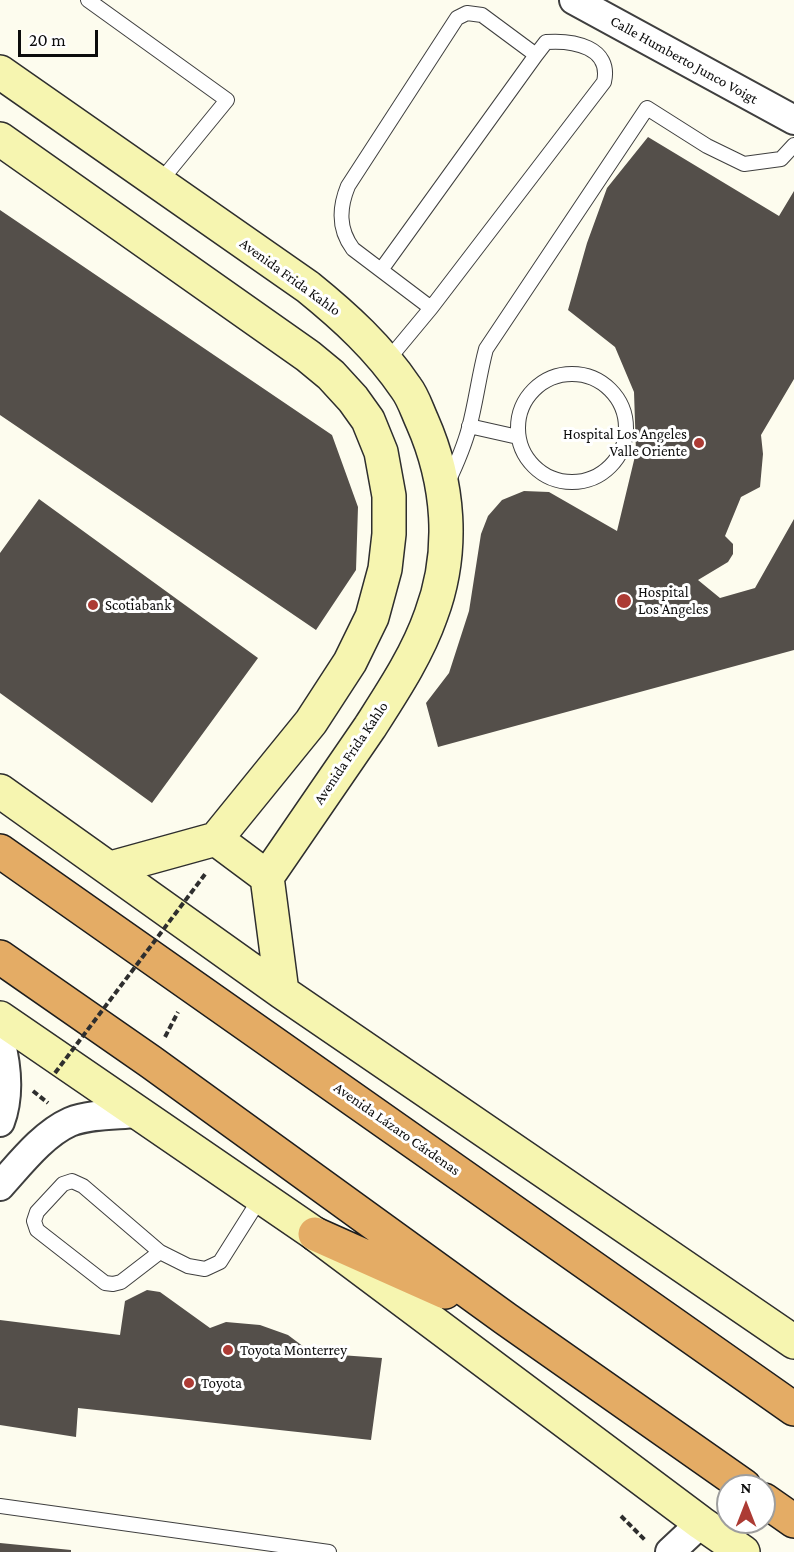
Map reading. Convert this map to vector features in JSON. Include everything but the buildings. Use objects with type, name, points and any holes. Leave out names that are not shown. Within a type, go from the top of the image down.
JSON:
[{"type":"highway","name":"Avenida Lázaro Cárdenas","points":[[0,851],[794,1409]]},
{"type":"highway","points":[[0,957],[152,1062],[506,1318],[727,1474]]},
{"type":"highway","points":[[315,1234],[506,1318]]},
{"type":"highway","points":[[776,1508],[794,1521]]},
{"type":"street","name":"Calle Humberto Junco Voigt","points":[[574,0],[794,120]]},
{"type":"street","name":"Avenida Frida Kahlo","points":[[0,72],[308,287],[348,320],[387,361],[408,390],[434,447],[444,491],[447,530],[443,569],[432,614],[412,658],[359,742],[267,877]]},
{"type":"street","points":[[0,139],[308,356],[330,375],[353,399],[368,420],[381,453],[389,496],[389,534],[385,569],[372,617],[350,662],[311,722],[216,839],[111,868]]},
{"type":"street","points":[[0,791],[282,992],[794,1342]]},
{"type":"street","points":[[216,839],[267,877],[282,992]]},
{"type":"street","points":[[0,1018],[315,1234],[743,1552]]},
{"type":"street","points":[[0,1040],[6,1070],[6,1095],[0,1122]]},
{"type":"street","points":[[0,1186],[39,1145],[71,1122],[98,1116],[136,1113]]},
{"type":"street","points":[[660,1548],[701,1523]]},
{"type":"lane","points":[[88,0],[227,100],[159,183]]},
{"type":"lane","points":[[431,308],[352,249],[345,239],[342,227],[342,201],[348,186],[457,18],[467,13],[482,15],[536,55]]},
{"type":"lane","points":[[381,270],[546,42],[560,41],[593,50],[603,60],[606,72],[604,82],[431,308],[387,361]]},
{"type":"lane","points":[[444,491],[462,451],[470,426],[477,382],[486,349],[646,108],[707,146],[744,164],[782,159],[794,145]]},
{"type":"lane","points":[[571,373],[601,381],[622,404],[627,435],[614,464],[588,481],[557,481],[548,476],[531,465],[518,437],[521,406],[541,383],[571,373]]},
{"type":"lane","points":[[470,426],[518,437]]},
{"type":"lane","points":[[160,1252],[121,1282],[105,1283],[37,1230],[34,1221],[37,1212],[63,1184],[72,1181],[83,1185],[160,1252],[188,1266],[205,1269],[220,1262],[261,1197]]},
{"type":"lane","points":[[0,1506],[328,1552]]},
{"type":"path","points":[[55,1073],[206,873]]},
{"type":"path","points":[[152,1062],[193,986]]},
{"type":"path","points":[[6,1070],[71,1122]]},
{"type":"path","points":[[621,1516],[660,1548]]},
{"type":"place","name":"Hospital Los Angeles Valle Oriente","points":[[699,443]]},
{"type":"place","name":"Hospital Los Angeles","points":[[624,601]]},
{"type":"place","name":"Scotiabank","points":[[93,605]]},
{"type":"place","name":"Toyota Monterrey","points":[[228,1350]]},
{"type":"place","name":"Toyota","points":[[189,1383]]}]
